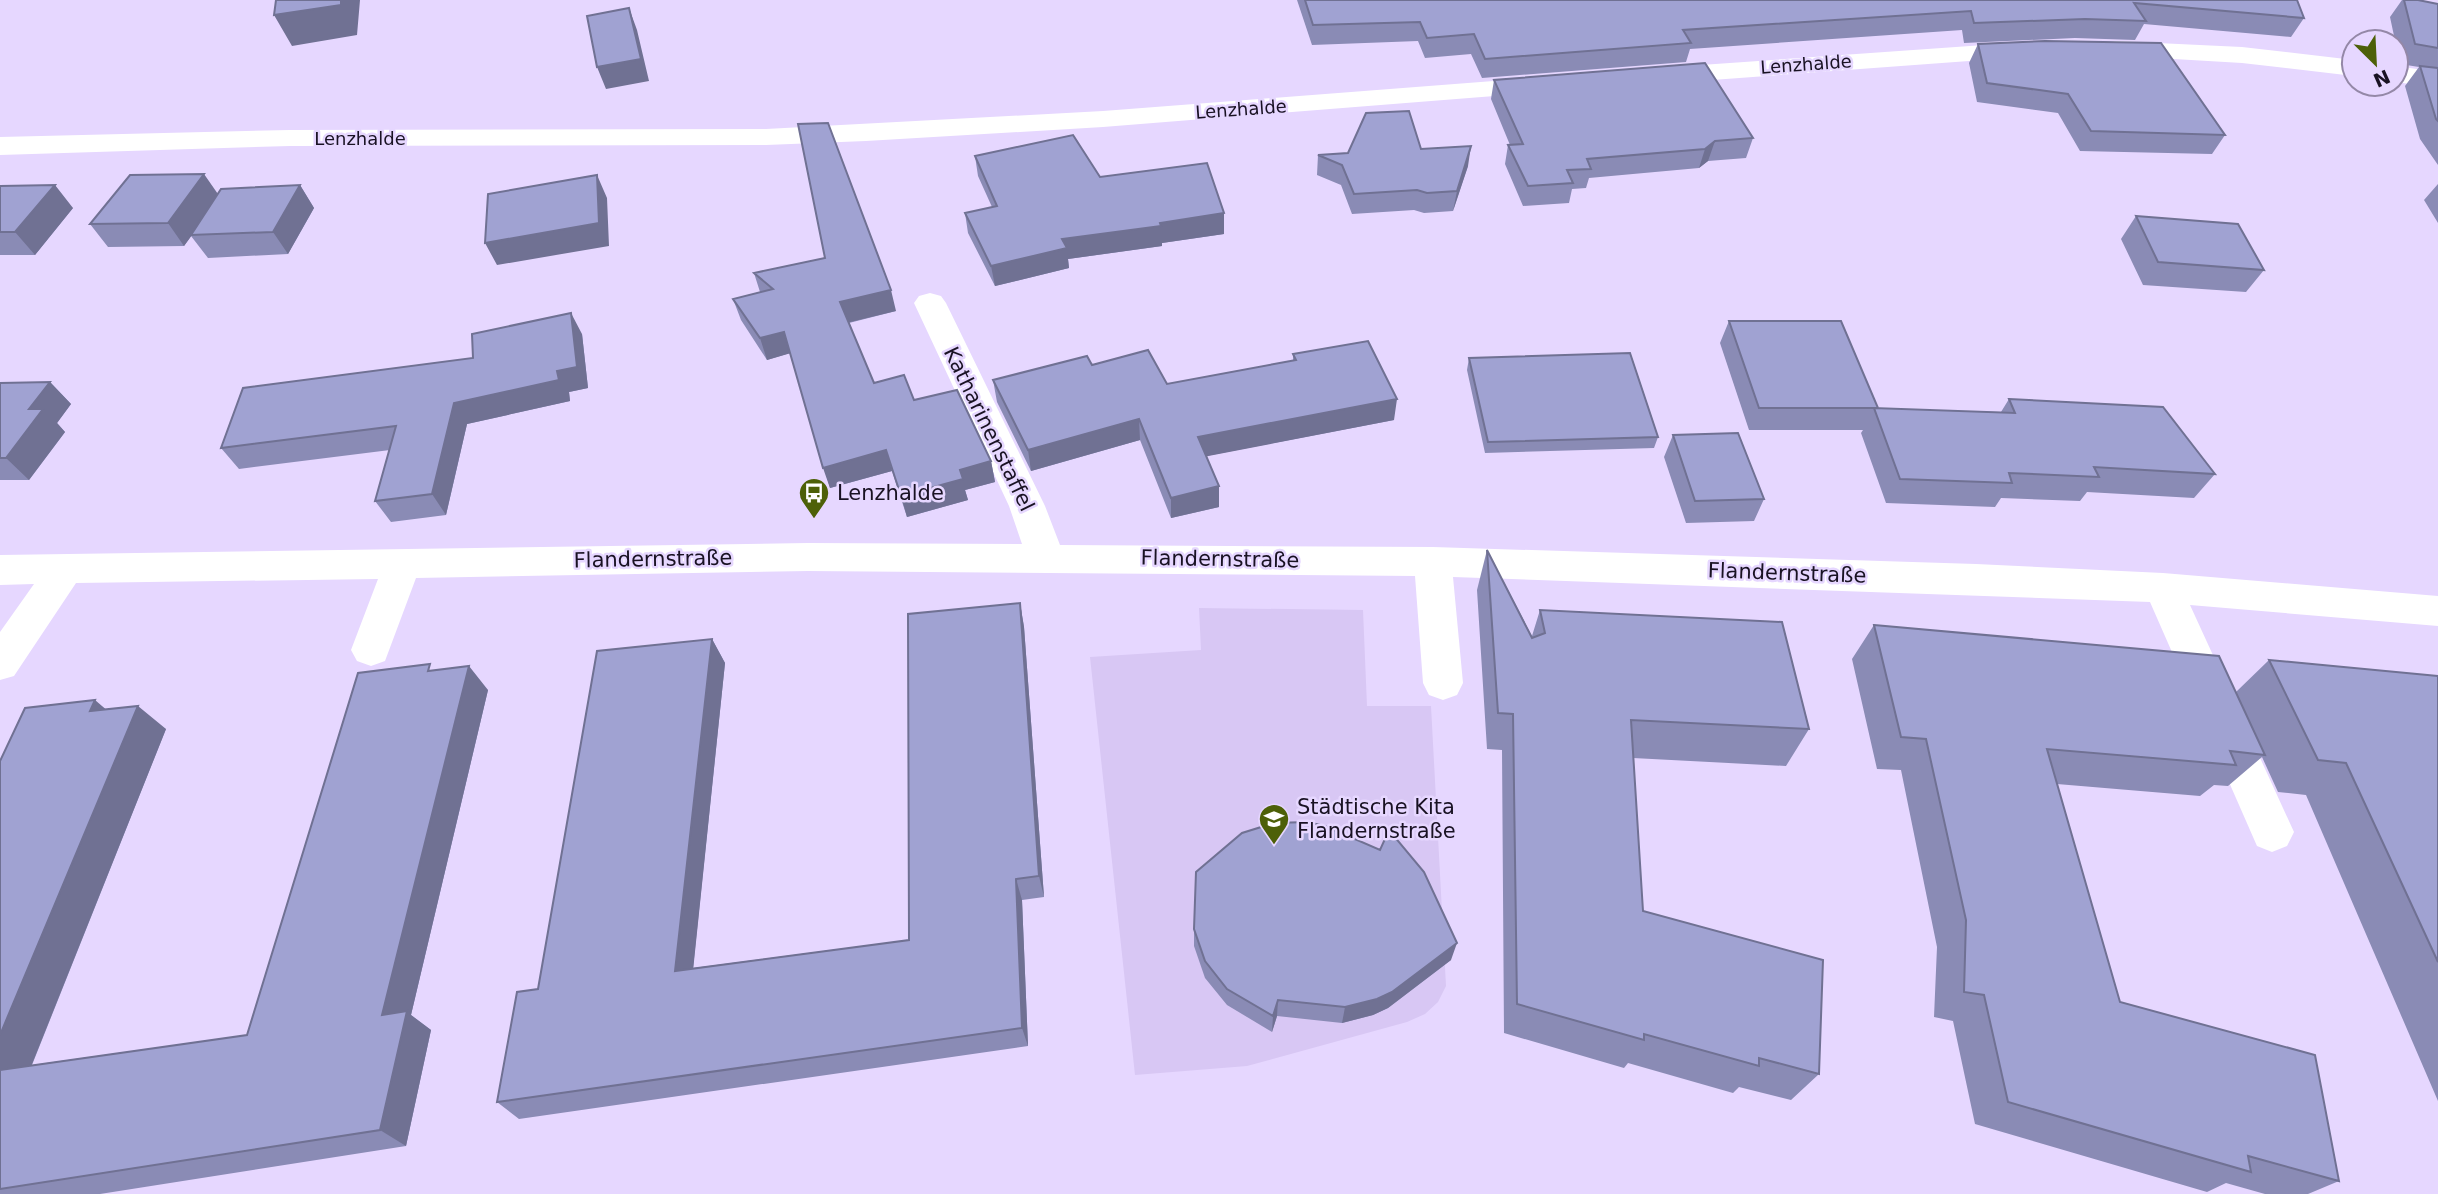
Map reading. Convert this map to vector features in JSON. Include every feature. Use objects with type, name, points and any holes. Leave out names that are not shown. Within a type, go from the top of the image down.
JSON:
[{"type":"street","name":"Lenzhalde","points":[[1632,78],[1957,53],[2048,49]]},
{"type":"street","points":[[2084,49],[2242,55],[2340,66]]},
{"type":"street","points":[[2410,76],[2438,80]]},
{"type":"street","name":"Lenzhalde","points":[[0,146],[290,138],[752,137],[866,134],[1103,119],[1578,82]]},
{"type":"street","name":"Katharinenstaffel","points":[[930,303],[1027,506],[1045,556]]},
{"type":"street","name":"Flandernstraße","points":[[0,570],[404,562],[1045,556],[1433,562],[1976,579],[2163,588],[2438,611]]},
{"type":"street","points":[[371,650],[404,562]]},
{"type":"street","points":[[1433,562],[1443,683]]},
{"type":"street","points":[[0,664],[65,570]]},
{"type":"street","points":[[2163,588],[2272,832]]},
{"type":"shaded area","name":"Städtische Kita Flandernstraße","points":[[1199,608],[1363,610],[1367,706],[1431,706],[1446,986],[1438,1002],[1425,1014],[1407,1022],[1247,1066],[1135,1075],[1090,657],[1201,650]]},
{"type":"building","points":[[276,0],[341,0],[341,5],[274,15]]},
{"type":"building","points":[[1305,0],[2297,0],[2304,18],[2134,3],[2146,21],[2085,19],[1974,23],[1971,11],[1683,30],[1691,43],[1485,59],[1474,34],[1427,38],[1420,22],[1313,25]]},
{"type":"building","points":[[2404,0],[2438,4],[2438,48],[2415,44]]},
{"type":"building","points":[[629,8],[641,59],[597,67],[587,16]]},
{"type":"building","points":[[2045,41],[2161,43],[2225,135],[2091,131],[2068,94],[1987,83],[1978,44]]},
{"type":"building","points":[[1705,63],[1753,138],[1715,141],[1705,149],[1587,159],[1591,169],[1567,170],[1573,183],[1528,186],[1508,145],[1523,144],[1494,80]]},
{"type":"building","points":[[2420,66],[2438,68],[2438,121],[2436,119]]},
{"type":"building","points":[[1409,111],[1421,149],[1471,146],[1457,191],[1427,193],[1417,190],[1354,194],[1342,165],[1318,155],[1348,153],[1366,113]]},
{"type":"building","points":[[828,123],[891,290],[840,302],[874,383],[904,375],[914,400],[957,390],[991,461],[960,470],[963,479],[901,496],[886,450],[823,468],[784,332],[760,338],[733,299],[773,289],[754,273],[825,258],[798,124]]},
{"type":"building","points":[[1073,135],[1100,177],[1207,163],[1224,213],[1160,223],[1161,226],[1062,239],[1067,248],[991,266],[965,213],[997,206],[975,156]]},
{"type":"building","points":[[204,174],[168,223],[90,224],[130,175]]},
{"type":"building","points":[[597,175],[599,223],[485,243],[488,194]]},
{"type":"building","points":[[55,185],[15,232],[0,232],[0,186]]},
{"type":"building","points":[[300,185],[273,232],[191,235],[221,189]]},
{"type":"building","points":[[2136,216],[2238,224],[2264,270],[2158,262]]},
{"type":"building","points":[[571,313],[577,367],[557,371],[559,380],[454,403],[432,494],[375,501],[396,426],[221,448],[243,388],[473,358],[472,334]]},
{"type":"building","points":[[1729,321],[1841,321],[1878,408],[1759,408]]},
{"type":"building","points":[[1368,341],[1397,399],[1198,437],[1219,486],[1171,498],[1139,419],[1028,450],[993,380],[1087,356],[1092,365],[1148,350],[1167,384],[1296,360],[1293,354]]},
{"type":"building","points":[[1630,353],[1658,437],[1488,442],[1469,358]]},
{"type":"building","points":[[50,382],[29,409],[43,409],[6,458],[0,458],[0,383]]},
{"type":"building","points":[[2009,399],[2163,407],[2215,474],[2094,467],[2099,477],[2009,473],[2012,483],[1900,479],[1874,408],[2015,413]]},
{"type":"building","points":[[1738,433],[1764,499],[1695,501],[1673,435]]},
{"type":"building","points":[[1487,550],[1532,638],[1545,633],[1540,610],[1782,622],[1809,729],[1631,720],[1643,911],[1823,960],[1819,1074],[1759,1058],[1759,1066],[1644,1034],[1644,1040],[1517,1004],[1513,714],[1498,713]]},
{"type":"building","points":[[1020,603],[1039,876],[1016,879],[1022,1028],[497,1102],[517,992],[538,989],[597,651],[712,639],[675,971],[909,940],[908,614]]},
{"type":"building","points":[[1874,625],[2219,656],[2265,755],[2230,751],[2236,765],[2047,749],[2120,1002],[2315,1055],[2339,1181],[2248,1156],[2251,1172],[2008,1102],[1984,995],[1964,992],[1966,920],[1926,739],[1901,737]]},
{"type":"building","points":[[2269,660],[2438,676],[2438,962],[2346,763],[2318,760]]},
{"type":"building","points":[[430,664],[428,671],[469,666],[382,1015],[407,1011],[380,1130],[0,1189],[0,1070],[247,1035],[358,673]]},
{"type":"building","points":[[95,700],[90,711],[138,706],[0,1035],[0,761],[25,708]]},
{"type":"building","name":"Städtische Kita Flandernstraße","points":[[1307,822],[1325,826],[1380,850],[1389,830],[1424,872],[1457,943],[1392,992],[1377,999],[1345,1007],[1278,1000],[1273,1016],[1227,989],[1205,961],[1194,929],[1196,872],[1242,833],[1274,823]]},
{"type":"place","name":"Lenzhalde","points":[[814,520]]},
{"type":"place","name":"Städtische Kita Flandernstraße","points":[[1274,846]]}]
